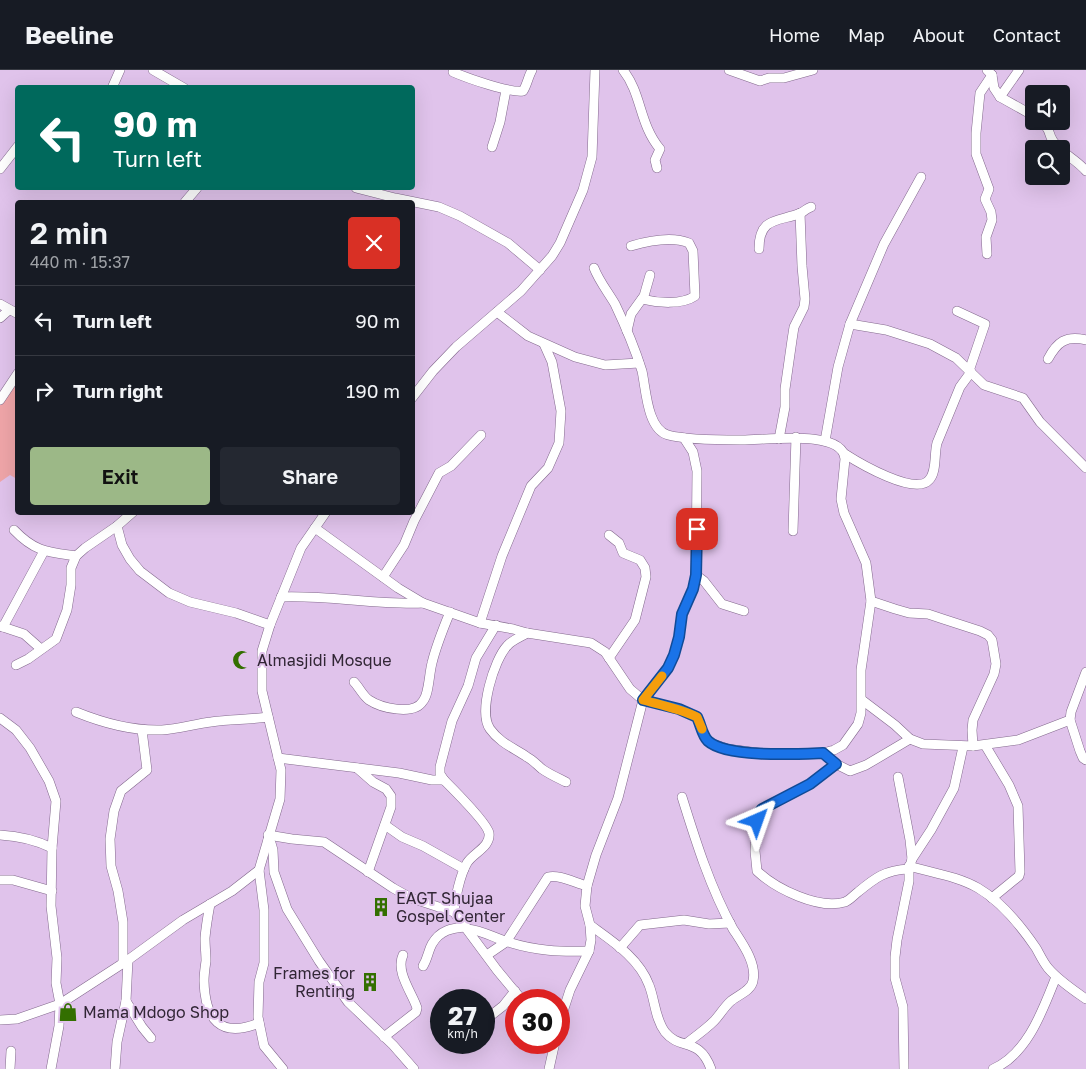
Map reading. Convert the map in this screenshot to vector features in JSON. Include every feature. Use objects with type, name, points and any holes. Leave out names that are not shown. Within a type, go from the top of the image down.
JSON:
[{"type":"street","points":[[113,85],[120,70]]},
{"type":"street","points":[[153,70],[179,85]]},
{"type":"street","points":[[453,72],[506,90],[523,91],[532,70]]},
{"type":"street","points":[[415,394],[433,371],[456,347],[520,291],[552,256],[560,243],[583,190],[592,157],[595,70]]},
{"type":"street","points":[[623,70],[633,84],[640,112],[648,131],[660,149],[655,160],[657,168]]},
{"type":"street","points":[[730,70],[744,72],[760,81],[769,78],[784,78],[813,70]]},
{"type":"street","points":[[1000,97],[1019,70]]},
{"type":"street","points":[[989,73],[994,88],[1000,97],[1025,111]]},
{"type":"street","points":[[986,254],[986,237],[992,220],[992,212],[985,199],[989,189],[976,154],[976,133],[980,93],[989,73]]},
{"type":"street","points":[[492,147],[500,122],[506,90]]},
{"type":"street","points":[[1050,130],[1053,141],[1080,163],[1086,171]]},
{"type":"street","points":[[0,169],[15,150]]},
{"type":"street","points":[[825,441],[838,368],[850,324],[884,244],[921,177]]},
{"type":"street","points":[[187,200],[195,190]]},
{"type":"street","points":[[364,190],[405,200]]},
{"type":"street","points":[[415,202],[438,207],[460,216],[508,243],[540,270]]},
{"type":"street","points":[[759,249],[765,227],[772,221],[800,213],[811,207]]},
{"type":"street","points":[[779,439],[785,407],[785,389],[794,328],[804,307],[805,300],[800,213]]},
{"type":"street","points":[[631,246],[644,242],[680,239],[689,242],[693,251],[696,296],[691,299],[665,303],[642,300]]},
{"type":"street","points":[[594,268],[597,277],[615,306],[627,331],[639,363],[653,421],[666,434],[684,438],[738,440],[796,437],[825,441],[836,445],[859,464],[890,478],[920,485],[926,483],[933,474],[934,452],[937,443],[960,387],[970,372],[985,324],[957,311]]},
{"type":"street","points":[[627,331],[631,314],[642,300],[650,275]]},
{"type":"street","points":[[0,304],[13,312]]},
{"type":"street","points":[[0,318],[13,312]]},
{"type":"street","points":[[497,312],[528,336],[575,357],[605,365],[639,363]]},
{"type":"street","points":[[850,324],[886,330],[930,344],[956,358],[976,380],[984,385],[1024,398],[1040,422],[1086,468]]},
{"type":"street","points":[[1048,359],[1058,343],[1072,338],[1086,340]]},
{"type":"street","points":[[480,623],[502,556],[531,486],[548,468],[559,443],[561,411],[552,362],[544,344]]},
{"type":"street","points":[[0,400],[15,378]]},
{"type":"street","points":[[383,577],[404,545],[414,520],[439,473],[451,466],[481,435]]},
{"type":"street","points":[[793,531],[796,437]]},
{"type":"street","points":[[570,990],[589,951],[591,940],[590,925],[585,906],[587,886],[596,855],[618,798],[643,700],[668,668],[674,655],[682,614],[693,589],[696,575],[697,471],[692,452],[684,438]]},
{"type":"street","points":[[315,528],[423,603],[480,623],[527,633],[591,642],[605,652],[630,689],[643,700],[679,709],[697,717],[705,738],[710,743],[728,749],[767,754],[823,753],[843,745],[858,724],[862,700],[861,670],[871,600],[863,552],[844,513],[841,499],[845,454]]},
{"type":"street","points":[[16,664],[56,639],[60,632],[70,597],[71,568],[76,556],[128,515]]},
{"type":"street","points":[[283,1069],[264,1046],[258,1017],[259,982],[264,963],[264,910],[259,870],[280,799],[281,770],[262,691],[262,651],[270,625],[301,548],[324,515]]},
{"type":"street","points":[[116,526],[122,545],[134,565],[169,593],[190,602],[236,613],[270,625]]},
{"type":"street","points":[[14,530],[30,545],[44,551],[76,556]]},
{"type":"street","points":[[609,658],[635,620],[646,577],[645,568],[640,560],[623,552],[619,543],[610,535]]},
{"type":"street","points":[[41,649],[24,634],[1,626],[44,551]]},
{"type":"street","points":[[696,575],[704,581],[722,604],[744,611]]},
{"type":"street","points":[[281,597],[307,596],[354,602],[423,603]]},
{"type":"street","points":[[871,600],[895,609],[928,614],[980,631],[988,635],[992,640],[996,664],[994,674],[973,720],[973,746]]},
{"type":"street","points":[[354,682],[368,699],[390,708],[408,709],[418,707],[425,700],[432,663],[450,612]]},
{"type":"street","points":[[454,912],[464,869],[489,839],[489,832],[482,821],[444,780],[440,774],[440,767],[452,721],[468,686],[476,658],[496,625]]},
{"type":"street","points":[[527,633],[508,645],[500,656],[493,672],[486,712],[488,726],[504,743],[566,782]]},
{"type":"street","points":[[1086,672],[1071,712],[1070,720],[1080,751],[1086,760]]},
{"type":"street","points":[[862,700],[910,739],[923,744],[963,747],[1018,740],[1070,720]]},
{"type":"street","points":[[76,712],[106,723],[142,730],[162,730],[212,722],[268,717]]},
{"type":"street","points":[[0,718],[16,730],[30,748],[49,780],[56,801],[52,848],[52,906],[57,958],[56,983],[60,1004],[59,1026],[51,1069]]},
{"type":"street","points":[[115,1069],[117,1042],[126,1001],[126,962],[123,922],[118,891],[111,866],[110,839],[114,811],[121,791],[147,770],[142,730]]},
{"type":"street","points":[[823,753],[836,764],[850,771],[856,770],[910,739]]},
{"type":"street","points":[[985,745],[1009,784],[1018,806],[1020,872],[1018,876],[992,898]]},
{"type":"street","points":[[910,865],[954,788],[963,747]]},
{"type":"street","points":[[278,758],[405,774],[432,780],[444,780]]},
{"type":"street","points":[[836,764],[810,784],[762,809],[758,814],[755,851],[757,871],[787,892],[818,902],[833,904],[847,902],[884,873],[910,865],[950,876],[979,888],[992,898],[1018,924],[1056,977],[1086,1000]]},
{"type":"street","points":[[357,768],[373,782],[386,789],[391,796],[391,807],[386,825],[378,840],[368,872]]},
{"type":"street","points":[[898,777],[902,790],[910,865],[908,888],[896,940],[895,957],[895,978],[903,1006],[904,1069]]},
{"type":"street","points":[[682,797],[720,906],[753,967],[753,983],[748,989],[730,1002],[713,1022],[687,1043]]},
{"type":"street","points":[[386,825],[402,837],[423,846],[464,869]]},
{"type":"street","points":[[0,835],[41,842],[52,848]]},
{"type":"street","points":[[268,837],[324,842],[411,898],[454,912],[513,989]]},
{"type":"street","points":[[268,837],[273,850],[274,872],[287,909],[297,926],[348,1002],[414,1069]]},
{"type":"street","points":[[0,1020],[17,1019],[60,1004],[126,962],[183,920],[232,891],[259,870]]},
{"type":"street","points":[[487,955],[506,942],[548,877],[559,876],[571,882],[587,886]]},
{"type":"street","points":[[0,880],[13,880],[52,891]]},
{"type":"street","points":[[210,904],[206,926],[204,981],[208,1008],[212,1017],[220,1024],[229,1028],[234,1029],[259,1022]]},
{"type":"street","points":[[620,948],[640,925],[684,920],[709,924],[730,923]]},
{"type":"street","points":[[590,925],[620,948],[638,965],[648,983],[659,1022],[666,1033],[677,1041],[687,1043],[703,1053],[711,1069]]},
{"type":"street","points":[[423,966],[428,960],[431,945],[438,936],[450,928],[474,929],[506,942],[551,952],[589,951]]},
{"type":"street","points":[[384,1037],[409,1018],[417,1008],[406,986],[400,960],[403,955]]},
{"type":"street","points":[[993,1069],[1004,1064],[1019,1050],[1032,1030],[1056,977]]},
{"type":"street","points":[[126,1001],[151,1038]]},
{"type":"street","points":[[495,1012],[505,1004]]},
{"type":"street","points":[[10,1069],[11,1050]]},
{"type":"street","points":[[550,1069],[553,1054]]},
{"type":"shaded area","points":[[15,384],[15,478],[10,475],[0,482],[0,403]]},
{"type":"slow traffic","points":[[662,676],[643,700],[691,714],[697,717],[702,729]]},
{"type":"place","name":"Almasjidi Mosque","points":[[242,660]]},
{"type":"place","name":"EAGT Shujaa Gospel Center","points":[[381,907]]},
{"type":"place","name":"Frames for Renting","points":[[370,982]]},
{"type":"place","name":"Mama Mdogo Shop","points":[[68,1012]]},
{"type":"route","points":[[697,529],[696,575],[690,598],[682,614],[674,655],[668,668],[643,700],[679,709],[697,717],[705,738],[710,743],[728,749],[767,754],[823,753],[836,764],[810,784],[762,809],[758,814],[757,821]]}]
